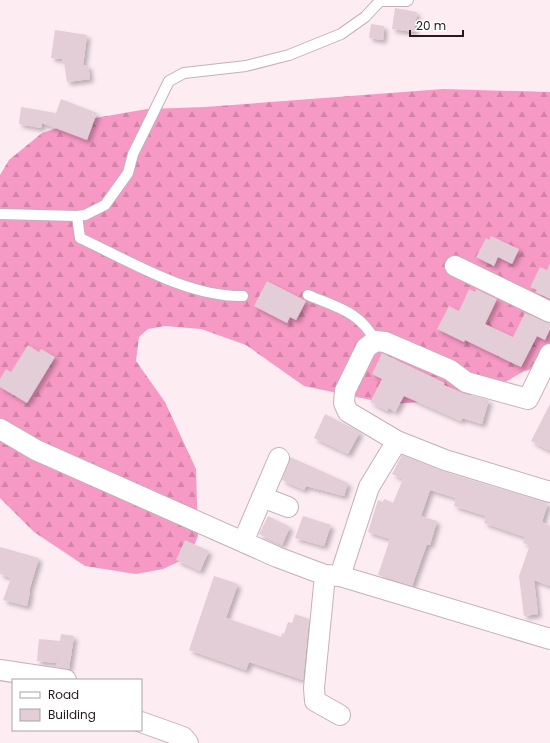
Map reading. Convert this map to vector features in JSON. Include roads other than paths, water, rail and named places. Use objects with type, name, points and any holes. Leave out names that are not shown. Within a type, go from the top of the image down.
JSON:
[{"type":"street","points":[[455,266],[550,312]]},
{"type":"street","points":[[550,354],[528,400],[466,382],[450,370],[385,342],[375,341],[366,348],[344,391],[344,403],[348,412],[397,441],[445,460],[550,492]]},
{"type":"street","points":[[0,430],[36,450],[277,558],[547,634]]},
{"type":"street","points":[[340,715],[315,701],[314,688],[333,575],[369,487],[397,441]]},
{"type":"street","points":[[243,542],[279,458]]},
{"type":"street","points":[[262,497],[288,507]]},
{"type":"street","points":[[0,670],[59,679]]},
{"type":"street","points":[[142,722],[183,737],[188,743]]},
{"type":"lane","points":[[0,214],[77,216],[85,215],[105,205],[128,173],[133,154],[169,81],[184,73],[246,66],[289,55],[341,34],[365,17],[380,1],[408,0]]},
{"type":"lane","points":[[77,216],[80,238],[188,288],[231,296],[243,296]]},
{"type":"lane","points":[[308,295],[351,313],[369,328],[375,341]]}]
